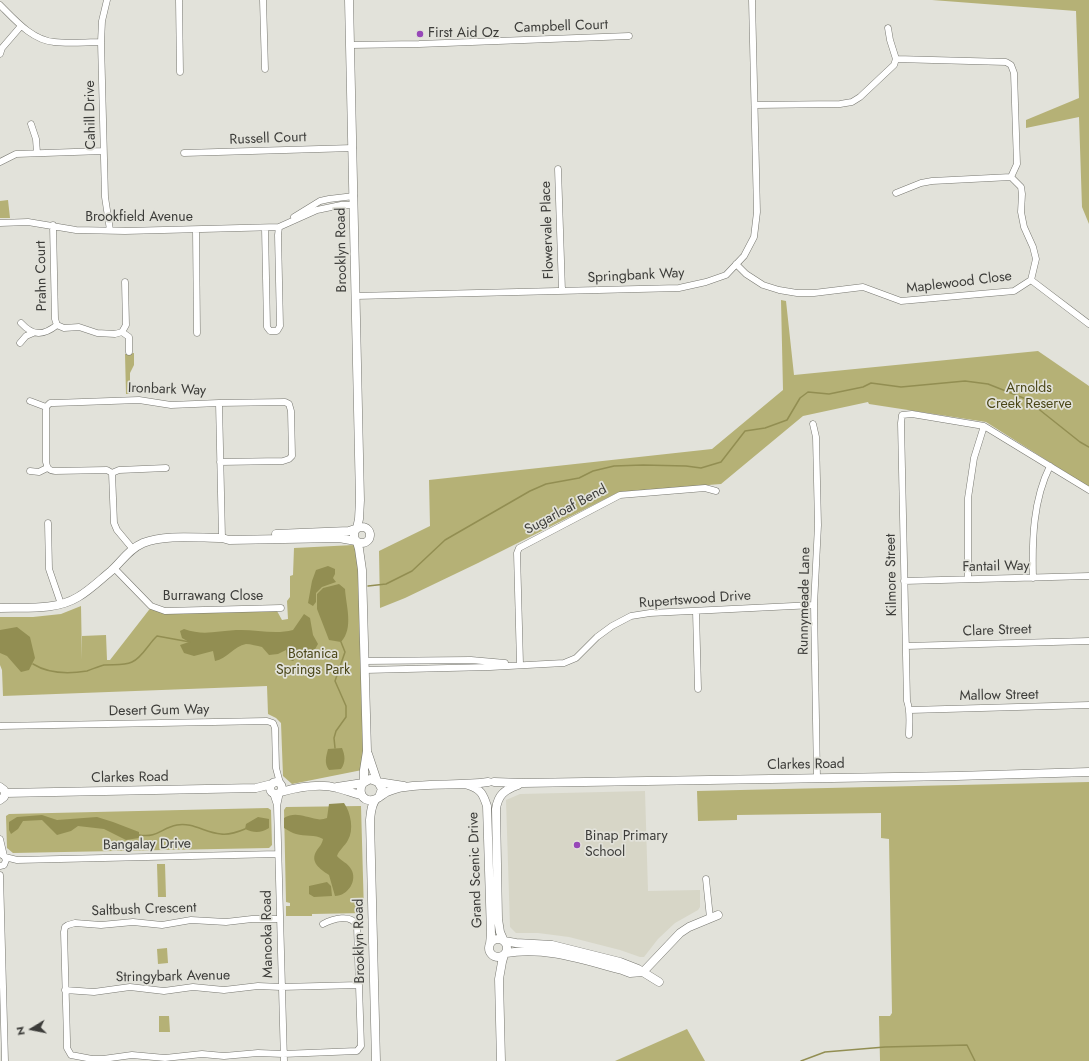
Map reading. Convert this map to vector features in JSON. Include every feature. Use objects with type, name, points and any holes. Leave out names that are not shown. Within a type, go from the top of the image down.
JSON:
[{"type":"street","name":"Cahill Drive","points":[[107,0],[102,21],[101,42],[105,197],[110,230]]},
{"type":"street","points":[[179,0],[180,72]]},
{"type":"street","points":[[263,0],[265,69]]},
{"type":"street","name":"Brooklyn Road","points":[[349,0],[360,500],[359,519],[356,528]]},
{"type":"street","name":"Springbank Way","points":[[356,296],[679,288],[706,282],[726,275],[744,256],[754,237],[757,212],[752,0]]},
{"type":"street","points":[[0,5],[21,26],[36,36],[52,42],[101,42]]},
{"type":"street","points":[[0,54],[2,48],[21,26]]},
{"type":"street","points":[[754,104],[840,104],[852,102],[860,97],[894,65],[896,59],[888,28]]},
{"type":"street","name":"Campbell Court","points":[[350,45],[419,44],[629,36]]},
{"type":"street","points":[[896,59],[1006,62],[1011,65],[1014,73],[1017,164],[1011,177],[932,181],[921,183],[896,193]]},
{"type":"street","points":[[31,124],[36,139],[37,153]]},
{"type":"street","name":"Russell Court","points":[[184,153],[353,148]]},
{"type":"street","points":[[0,162],[16,154],[103,151]]},
{"type":"street","name":"Flowervale Place","points":[[558,169],[562,291]]},
{"type":"street","name":"Maplewood Close","points":[[736,264],[746,274],[763,285],[779,290],[797,293],[814,293],[863,287],[901,301],[1014,291],[1031,280],[1036,259],[1033,247],[1024,227],[1021,212],[1021,186],[1011,177]]},
{"type":"street","name":"Brookfield Avenue","points":[[279,227],[312,205],[329,199],[354,196]]},
{"type":"street","points":[[329,199],[331,206]]},
{"type":"street","name":"Brookfield Avenue","points":[[0,223],[28,222],[76,230],[124,231],[265,228],[279,227],[317,210],[331,206],[354,205]]},
{"type":"street","name":"Prahn Court","points":[[53,225],[55,319],[57,325],[64,328],[79,327],[97,333],[115,334],[122,332]]},
{"type":"street","points":[[265,228],[267,327],[270,331],[277,331],[280,326],[279,227]]},
{"type":"street","points":[[196,230],[197,333]]},
{"type":"street","points":[[1031,280],[1089,324]]},
{"type":"street","points":[[125,282],[126,325],[122,332],[129,337],[129,352]]},
{"type":"street","points":[[266,287],[279,286]]},
{"type":"street","name":"Prahn Court","points":[[21,323],[33,333]]},
{"type":"street","name":"Prahn Court","points":[[20,343],[26,336],[33,333],[46,332],[57,325]]},
{"type":"street","name":"Ironbark Way","points":[[30,401],[46,406],[50,403],[139,400],[171,405],[219,403],[222,538]]},
{"type":"street","points":[[219,403],[285,402],[289,404],[291,411],[292,456],[289,460],[283,461],[220,462]]},
{"type":"street","points":[[46,406],[47,468],[51,471],[107,470],[112,473]]},
{"type":"street","name":"Kilmore Street","points":[[909,735],[908,717],[910,710],[907,701],[904,581],[902,415],[912,414],[984,426]]},
{"type":"street","name":"Runnymeade Lane","points":[[813,424],[816,437],[818,525],[814,605],[817,778]]},
{"type":"street","points":[[968,579],[968,498],[974,458],[984,426],[1089,490]]},
{"type":"street","points":[[1033,578],[1033,538],[1035,520],[1045,477],[1050,466]]},
{"type":"street","points":[[30,472],[39,472],[47,468]]},
{"type":"street","points":[[112,473],[119,470],[166,468]]},
{"type":"street","points":[[112,473],[114,523],[117,530],[132,548]]},
{"type":"street","name":"Sugarloaf Bend","points":[[520,664],[517,553],[519,548],[620,494],[705,488],[716,491]]},
{"type":"street","name":"Brooklyn Road","points":[[360,500],[368,529]]},
{"type":"street","points":[[48,523],[49,569],[61,604]]},
{"type":"street","points":[[0,608],[46,607],[61,604],[76,598],[91,588],[114,568],[132,548],[154,540],[165,538],[222,538],[229,536],[342,531],[363,526],[368,529],[370,533],[365,549],[362,570]]},
{"type":"street","points":[[356,528],[353,536],[359,549],[362,570],[367,751],[364,782],[361,786],[362,796],[369,800],[378,798],[382,789],[377,781],[367,751]]},
{"type":"street","points":[[222,538],[229,540],[339,538],[364,543],[369,538]]},
{"type":"street","name":"Burrawang Close","points":[[114,568],[151,606],[165,611],[281,608]]},
{"type":"street","name":"Fantail Way","points":[[904,581],[1089,576]]},
{"type":"street","name":"Rupertswood Drive","points":[[365,670],[490,667],[520,664],[564,663],[576,658],[597,637],[612,626],[631,616],[650,613],[814,605]]},
{"type":"street","points":[[696,611],[698,689]]},
{"type":"street","name":"Clare Street","points":[[906,646],[1089,641]]},
{"type":"street","points":[[431,660],[431,668]]},
{"type":"street","name":"Rupertswood Drive","points":[[364,661],[471,660],[520,664]]},
{"type":"street","name":"Mallow Street","points":[[910,710],[1089,705]]},
{"type":"street","name":"Desert Gum Way","points":[[0,726],[267,721],[273,723],[275,728],[277,788]]},
{"type":"street","name":"Clarkes Road","points":[[378,798],[387,792],[404,787],[491,782],[522,783],[956,776],[1089,772]]},
{"type":"street","points":[[364,782],[370,779],[377,781]]},
{"type":"street","name":"Clarkes Road","points":[[377,781],[404,787]]},
{"type":"street","name":"Clarkes Road","points":[[2,794],[336,787],[364,782]]},
{"type":"street","points":[[484,795],[483,788],[491,782],[501,788],[500,796]]},
{"type":"street","name":"Clarkes Road","points":[[463,784],[480,791],[491,800],[497,799],[509,788],[522,783]]},
{"type":"street","name":"Clarkes Road","points":[[336,787],[362,796]]},
{"type":"street","name":"Manooka Road","points":[[277,788],[284,1061]]},
{"type":"street","name":"Grand Scenic Drive","points":[[484,795],[488,814],[491,934],[489,949],[497,966],[500,979]]},
{"type":"street","name":"Brooklyn Road","points":[[362,796],[370,820]]},
{"type":"street","name":"Grand Scenic Drive","points":[[500,796],[496,815],[498,919],[500,932],[508,948],[502,962],[500,979],[502,1049],[500,1061]]},
{"type":"street","name":"Brooklyn Road","points":[[376,1061],[370,820],[372,805],[378,798]]},
{"type":"street","points":[[0,839],[3,860],[0,876],[3,1060]]},
{"type":"street","name":"Bangalay Drive","points":[[3,860],[278,854]]},
{"type":"street","points":[[491,954],[497,957],[523,951],[550,952],[630,973],[643,972],[680,933],[689,927],[714,917],[706,879]]},
{"type":"street","name":"Saltbush Crescent","points":[[280,919],[252,919],[226,922],[192,920],[162,924],[133,922],[102,925],[71,923],[65,927],[64,932],[67,1048],[69,1052],[74,1056],[92,1059],[132,1055],[165,1058],[202,1054],[224,1056],[258,1053],[284,1054],[355,1052],[359,1050],[361,1046],[359,985]]},
{"type":"street","points":[[323,924],[334,919],[353,920],[357,923],[359,985]]},
{"type":"street","name":"Grand Scenic Drive","points":[[490,944],[495,939],[504,941]]},
{"type":"street","points":[[504,941],[563,947],[620,962],[643,972],[659,982]]},
{"type":"street","name":"Stringybark Avenue","points":[[65,990],[94,992],[130,988],[164,991],[193,987],[224,990],[258,986],[281,987],[359,985]]},
{"type":"shaded area","points":[[328,566],[335,569],[333,578],[336,582],[322,587],[316,593],[316,602],[313,606],[308,603],[312,581],[316,570]]},
{"type":"shaded area","points":[[339,584],[345,589],[348,617],[347,630],[341,642],[329,640],[317,609],[317,594],[323,588]]},
{"type":"shaded area","points":[[304,614],[310,618],[313,635],[318,644],[314,651],[299,655],[293,661],[287,659],[286,650],[278,654],[269,655],[262,647],[246,644],[238,647],[223,658],[215,661],[213,651],[194,656],[184,653],[180,645],[189,642],[182,638],[180,631],[184,629],[204,633],[236,630],[279,632],[293,630]]},
{"type":"shaded area","points":[[17,627],[30,637],[35,658],[29,670],[21,672],[7,656],[0,653],[0,630]]},
{"type":"shaded area","points":[[342,748],[344,753],[343,766],[341,769],[329,770],[326,762],[328,749]]},
{"type":"shaded area","name":"Binap Primary School","points":[[645,791],[648,891],[700,890],[700,907],[698,910],[675,923],[658,939],[644,957],[569,937],[538,933],[516,933],[510,927],[506,800],[520,794]]},
{"type":"shaded area","points":[[344,803],[350,816],[351,831],[348,840],[337,856],[350,867],[353,873],[353,878],[348,890],[335,896],[329,875],[319,868],[314,858],[323,839],[320,837],[294,834],[284,828],[284,818],[296,815],[325,819],[327,818],[329,804]]},
{"type":"shaded area","points":[[42,815],[57,820],[97,817],[139,832],[139,838],[126,840],[104,829],[78,826],[71,831],[57,835],[42,820],[23,821],[18,829],[11,834],[9,830],[9,822],[17,817]]},
{"type":"shaded area","points":[[258,817],[269,819],[269,828],[257,832],[245,829],[246,824]]},
{"type":"shaded area","points":[[327,882],[331,886],[332,896],[314,897],[309,894],[309,886]]},
{"type":"green space","points":[[932,0],[1089,0],[1089,224],[1082,207],[1079,117],[1026,128],[1026,120],[1079,98],[1076,11]]},
{"type":"green space","points":[[8,200],[10,218],[0,218],[0,201]]},
{"type":"green space","name":"Arnolds Creek Reserve","points":[[781,300],[786,301],[794,375],[1038,351],[1089,386],[1089,487],[986,422],[869,404],[868,402],[803,416],[721,484],[619,492],[478,563],[405,598],[380,608],[379,551],[430,526],[429,480],[712,449],[783,390]]},
{"type":"green space","points":[[134,353],[134,365],[130,373],[130,394],[126,394],[125,354]]},
{"type":"green space","name":"Botanica Springs Park","points":[[354,545],[359,552],[367,769],[292,784],[283,776],[281,723],[276,718],[268,714],[267,686],[3,696],[2,670],[0,665],[0,617],[33,617],[61,614],[81,606],[82,660],[82,636],[106,635],[107,660],[110,660],[152,606],[165,613],[277,611],[282,620],[288,619],[287,601],[290,597],[290,576],[293,575],[294,548]]},
{"type":"green space","points":[[1089,782],[1089,1061],[880,1061],[879,1016],[890,1016],[892,1013],[889,839],[881,838],[881,813],[737,815],[737,820],[698,821],[697,791]]},
{"type":"green space","points":[[361,806],[364,913],[286,916],[286,906],[290,906],[290,903],[286,902],[284,810],[286,807]]},
{"type":"green space","points":[[268,808],[271,810],[272,845],[269,848],[13,853],[7,848],[6,816],[9,814]]},
{"type":"green space","points":[[157,864],[165,864],[166,897],[158,897]]},
{"type":"green space","points":[[167,948],[168,963],[158,964],[157,949]]},
{"type":"green space","points":[[159,1016],[169,1016],[170,1032],[159,1032]]},
{"type":"green space","points":[[687,1029],[705,1061],[615,1061]]},
{"type":"waterway","points":[[368,586],[386,584],[412,571],[445,540],[530,491],[546,484],[579,478],[593,471],[614,466],[643,465],[686,466],[701,468],[721,462],[745,431],[765,428],[787,420],[800,398],[808,392],[829,394],[863,387],[871,383],[901,387],[965,381],[988,384],[1026,399],[1080,442],[1089,447]]},
{"type":"waterway","points":[[33,664],[46,670],[66,673],[80,672],[104,665],[132,662],[142,654],[157,636],[190,642]]},
{"type":"waterway","points":[[335,748],[334,738],[336,731],[346,717],[346,706],[335,681],[345,652],[341,642]]},
{"type":"waterway","points":[[139,835],[151,835],[172,826],[183,824],[221,834],[231,834],[245,829]]},
{"type":"waterway","points":[[801,1061],[825,1052],[885,1047],[967,1045],[975,1061]]},
{"type":"place","name":"First Aid Oz","points":[[420,34]]},
{"type":"place","name":"Binap Primary School","points":[[577,845]]}]
